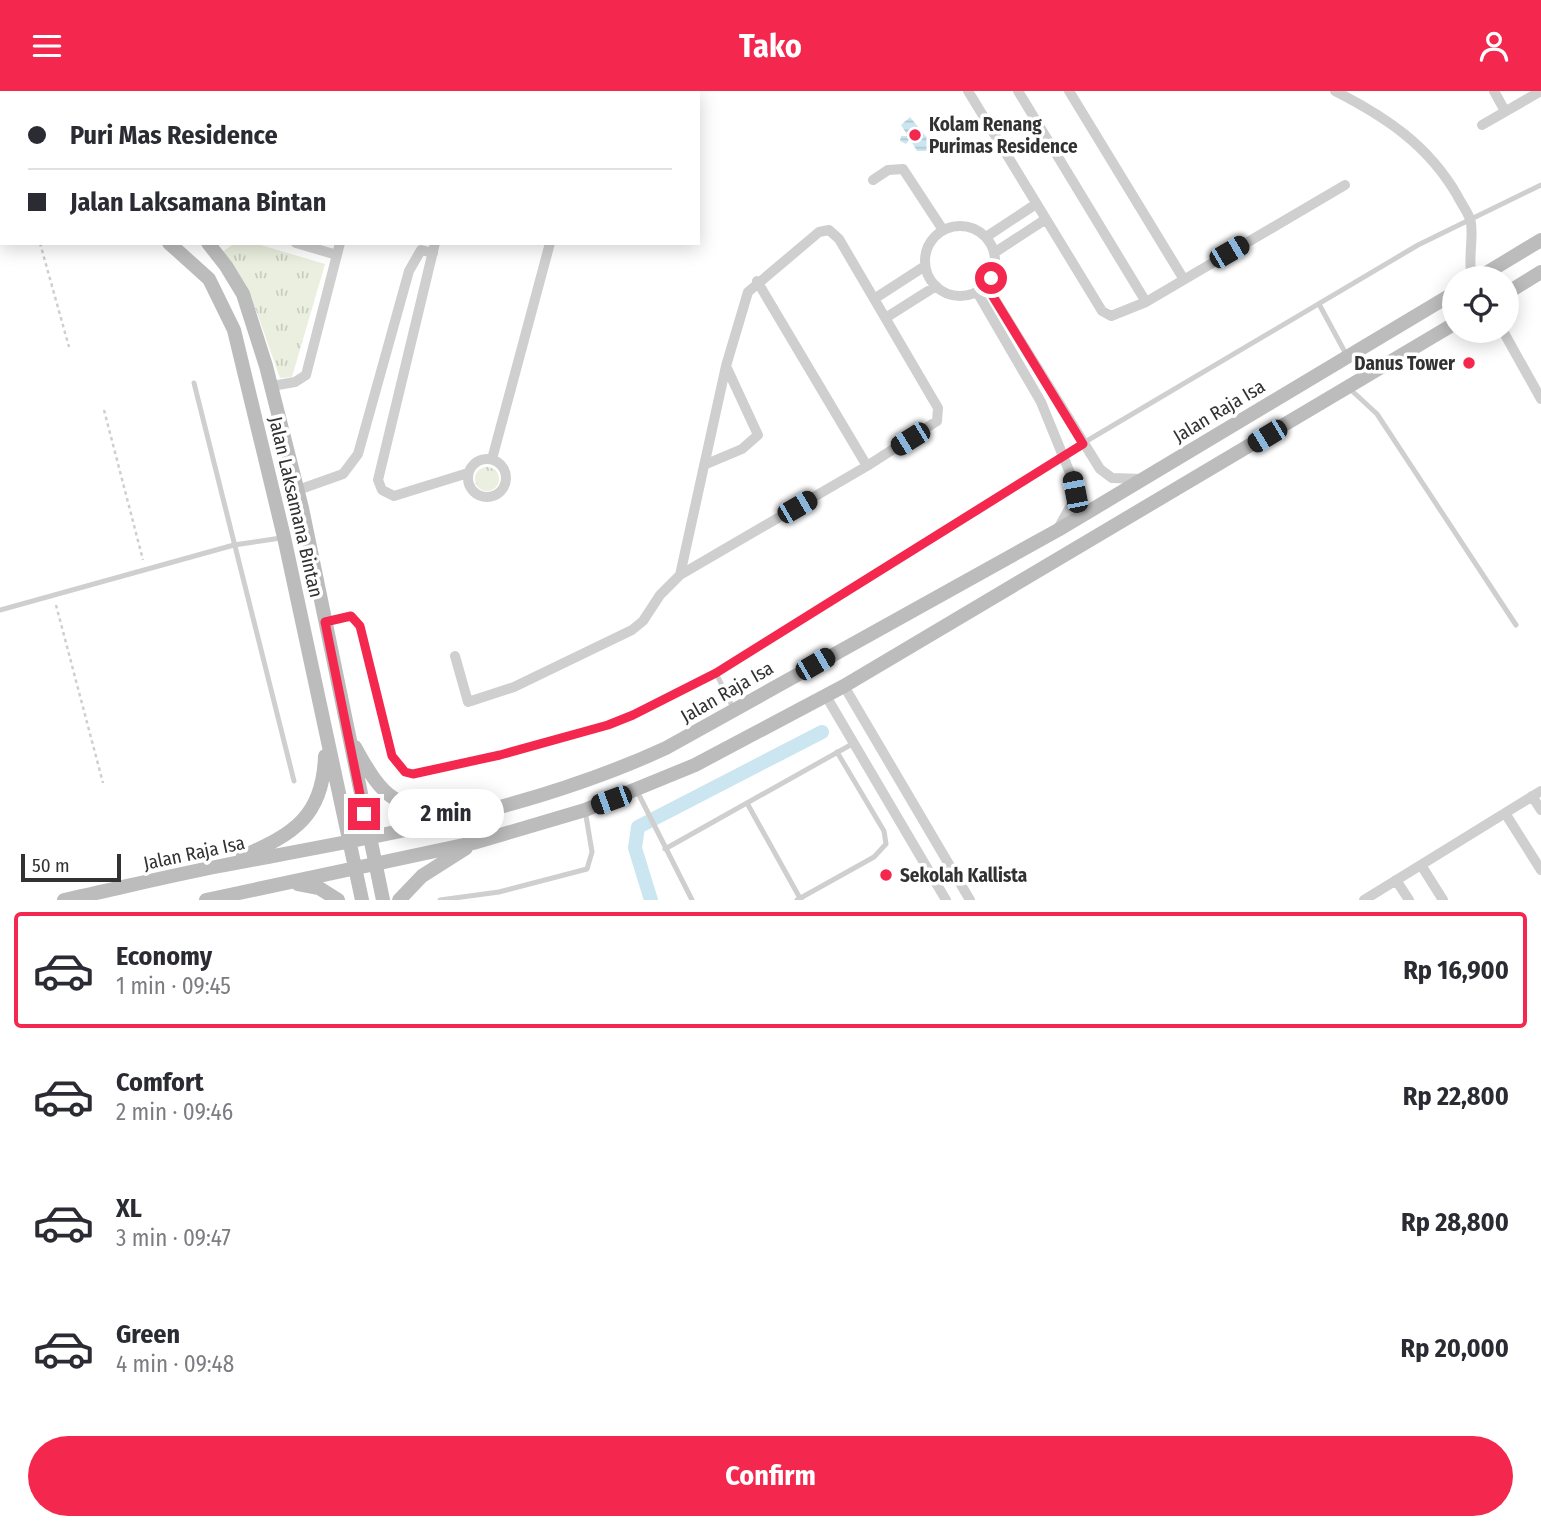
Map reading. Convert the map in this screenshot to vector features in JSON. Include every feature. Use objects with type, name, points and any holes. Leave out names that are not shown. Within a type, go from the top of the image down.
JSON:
[{"type":"main road","points":[[1498,266],[1541,240]]},
{"type":"main road","name":"Jalan Laksamana Bintan","points":[[171,245],[209,279],[234,330],[284,537],[362,900]]},
{"type":"main road","name":"Jalan Laksamana Bintan","points":[[211,245],[243,294],[272,386],[298,490],[383,900]]},
{"type":"main road","points":[[1519,286],[1541,272]]},
{"type":"main road","name":"Jalan Raja Isa","points":[[64,900],[460,819],[566,789],[633,764],[734,711],[1058,530],[1442,300]]},
{"type":"main road","points":[[206,900],[473,843],[585,810],[637,791],[749,739],[844,686],[1442,331]]},
{"type":"main road","points":[[1234,425],[1247,448]]},
{"type":"main road","points":[[284,537],[307,534]]},
{"type":"main road","points":[[217,867],[284,836],[308,815],[322,788],[326,734]]},
{"type":"main road","points":[[348,734],[373,780],[390,799],[415,809],[460,819]]},
{"type":"main road","points":[[400,900],[422,876],[473,843]]},
{"type":"main road","points":[[289,883],[319,888],[338,900]]},
{"type":"street","points":[[968,91],[1106,315],[1116,316],[1146,302],[1345,185]]},
{"type":"street","points":[[1018,91],[1146,302]]},
{"type":"street","points":[[1069,91],[1183,278]]},
{"type":"street","points":[[1335,91],[1388,119],[1412,138],[1448,179],[1471,220],[1470,266]]},
{"type":"street","points":[[1494,91],[1506,111]]},
{"type":"street","points":[[1482,125],[1541,91]]},
{"type":"street","points":[[873,180],[888,170],[903,169],[943,230]]},
{"type":"street","points":[[986,237],[1036,204]]},
{"type":"street","points":[[994,253],[1046,219]]},
{"type":"street","points":[[966,226],[986,237],[994,253],[994,270],[982,288],[951,295],[936,286],[925,266],[926,252],[932,239],[943,230],[966,226]]},
{"type":"street","points":[[455,656],[468,702],[514,687],[639,625],[660,595],[680,575],[867,466],[931,426],[939,417],[938,408],[887,317],[839,239],[825,229],[757,281],[748,292],[726,366],[680,575]]},
{"type":"street","points":[[303,245],[337,255]]},
{"type":"street","points":[[272,386],[295,382],[306,375],[340,245]]},
{"type":"street","points":[[492,459],[549,245]]},
{"type":"street","points":[[298,490],[343,474],[358,454],[409,271],[421,250],[434,248],[377,480],[382,490],[394,496],[468,473],[480,460],[492,459],[502,466],[506,479],[496,495],[477,494],[469,485],[468,473]]},
{"type":"street","points":[[874,299],[925,266]]},
{"type":"street","points":[[757,281],[867,466]]},
{"type":"street","points":[[887,317],[936,286]]},
{"type":"street","points":[[982,288],[1105,475],[1143,479]]},
{"type":"street","points":[[982,288],[1041,402],[1075,492],[1071,508],[1058,530]]},
{"type":"street","points":[[1510,343],[1541,399]]},
{"type":"street","points":[[704,465],[742,449],[758,435],[726,366]]},
{"type":"street","points":[[844,686],[970,900]]},
{"type":"street","points":[[826,696],[946,900]]},
{"type":"street","points":[[1364,900],[1537,794],[1541,810]]},
{"type":"street","points":[[1505,813],[1541,870]]},
{"type":"street","points":[[904,830],[921,820]]},
{"type":"street","points":[[1421,865],[1443,900]]},
{"type":"street","points":[[1396,880],[1409,900]]},
{"type":"lane","points":[[325,622],[351,616],[360,626],[392,756],[405,772],[413,774],[500,755],[608,725],[716,673],[1063,455],[1419,245],[1541,185]]},
{"type":"lane","points":[[1319,304],[1347,356]]},
{"type":"lane","points":[[194,383],[294,781]]},
{"type":"lane","points":[[1347,387],[1377,414],[1516,625]]},
{"type":"lane","points":[[0,610],[234,545],[284,537]]},
{"type":"lane","points":[[716,673],[734,711]]},
{"type":"lane","points":[[665,849],[854,743]]},
{"type":"lane","points":[[747,803],[799,899],[874,857],[886,844],[884,831],[837,752]]},
{"type":"lane","points":[[637,791],[692,900]]},
{"type":"lane","points":[[440,900],[499,892],[587,869],[592,852],[585,810]]},
{"type":"lane","points":[[499,892],[501,900]]},
{"type":"path","points":[[41,245],[69,347]]},
{"type":"path","points":[[104,410],[146,570]]},
{"type":"path","points":[[54,595],[103,783]]},
{"type":"green space","points":[[232,245],[261,245],[325,264],[292,377],[280,378],[256,310],[222,252]]},
{"type":"green space","points":[[487,467],[496,470],[499,479],[496,488],[487,491],[478,488],[475,479],[478,470]]},
{"type":"water","name":"Kolam Renang Purimas Residence","points":[[910,117],[933,145],[928,151],[917,151],[910,139],[906,144],[900,141],[901,136],[908,136],[901,125]]},
{"type":"waterway","points":[[651,900],[635,848],[638,827],[822,732]]},
{"type":"place","name":"Kolam Renang Purimas Residence","points":[[915,135]]},
{"type":"place","name":"Danus Tower","points":[[1469,363]]},
{"type":"place","name":"Sekolah Kallista","points":[[886,875]]},
{"type":"route","points":[[364,814],[325,622],[344,615],[356,619],[360,626],[392,756],[405,772],[413,774],[500,755],[608,725],[702,681],[1083,444],[1059,400],[986,285],[991,278]]}]
